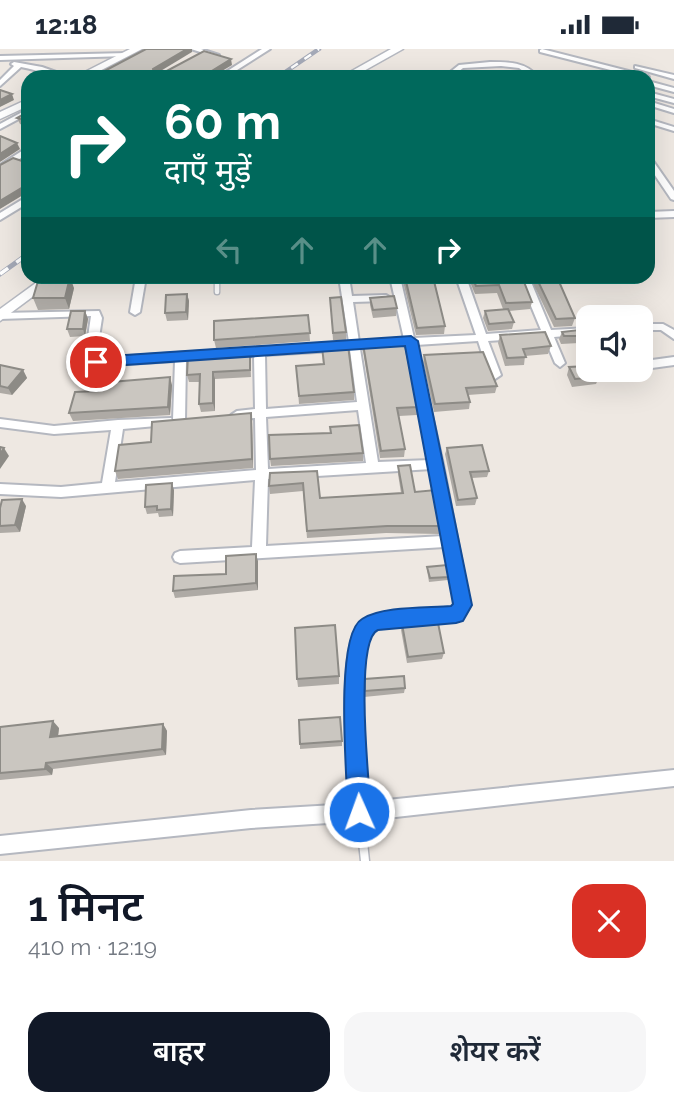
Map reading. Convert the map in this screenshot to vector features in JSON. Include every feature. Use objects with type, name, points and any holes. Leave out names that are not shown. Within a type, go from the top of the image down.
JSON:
[{"type":"street","points":[[94,70],[137,49]]},
{"type":"street","points":[[194,49],[243,63]]},
{"type":"street","points":[[368,70],[398,49]]},
{"type":"street","points":[[572,49],[646,70]]},
{"type":"street","points":[[539,50],[552,57],[600,70]]},
{"type":"street","points":[[539,50],[619,70]]},
{"type":"street","points":[[232,70],[259,51]]},
{"type":"street","points":[[190,59],[203,52]]},
{"type":"street","points":[[0,58],[47,53],[126,54]]},
{"type":"street","points":[[0,64],[46,70]]},
{"type":"street","points":[[0,84],[19,65]]},
{"type":"street","points":[[455,70],[458,66],[501,65],[529,70]]},
{"type":"street","points":[[655,73],[674,78]]},
{"type":"street","points":[[655,79],[674,85]]},
{"type":"street","points":[[655,85],[674,90]]},
{"type":"street","points":[[655,96],[674,101]]},
{"type":"street","points":[[655,105],[674,111]]},
{"type":"street","points":[[0,116],[21,109]]},
{"type":"street","points":[[0,127],[21,111]]},
{"type":"street","points":[[655,123],[674,129]]},
{"type":"street","points":[[0,168],[21,155]]},
{"type":"street","points":[[655,170],[674,197]]},
{"type":"street","points":[[0,217],[21,204]]},
{"type":"street","points":[[655,215],[674,214]]},
{"type":"street","points":[[0,316],[43,284]]},
{"type":"street","points":[[135,312],[140,284]]},
{"type":"street","points":[[345,284],[373,468]]},
{"type":"street","points":[[359,812],[354,671],[360,635],[366,626],[377,621],[456,614],[461,611],[463,605],[437,464],[397,284]]},
{"type":"street","points":[[463,284],[495,375]]},
{"type":"street","points":[[527,284],[560,363]]},
{"type":"street","points":[[348,299],[400,297]]},
{"type":"street","points":[[0,316],[95,313],[97,318],[90,358],[96,362],[576,332]]},
{"type":"street","points":[[653,327],[663,327],[674,335]]},
{"type":"street","points":[[259,350],[262,413],[259,551]]},
{"type":"street","points":[[179,420],[181,356]]},
{"type":"street","points":[[653,363],[674,361]]},
{"type":"street","points":[[220,416],[362,406]]},
{"type":"street","points":[[0,423],[54,430],[193,419]]},
{"type":"street","points":[[108,487],[118,424]]},
{"type":"street","points":[[0,489],[40,492],[262,474],[437,464]]},
{"type":"street","points":[[180,557],[452,541]]},
{"type":"street","points":[[0,845],[251,819],[359,812],[674,778]]},
{"type":"lane","points":[[217,284],[217,292]]},
{"type":"lane","points":[[359,812],[365,861]]},
{"type":"building","points":[[146,49],[187,49],[153,70],[106,70]]},
{"type":"building","points":[[204,51],[231,59],[213,70],[169,70]]},
{"type":"building","points":[[0,90],[12,94],[0,100]]},
{"type":"building","points":[[0,136],[17,143],[0,154]]},
{"type":"building","points":[[13,158],[21,161],[21,188],[0,201],[0,165]]},
{"type":"building","points":[[37,284],[68,284],[65,298],[33,298]]},
{"type":"building","points":[[407,284],[435,284],[445,326],[417,328]]},
{"type":"building","points":[[475,284],[525,284],[532,302],[506,303],[499,285]]},
{"type":"building","points":[[539,284],[560,284],[575,318],[556,319]]},
{"type":"building","points":[[187,294],[186,312],[165,313],[166,295]]},
{"type":"building","points":[[394,296],[397,308],[373,310],[370,298]]},
{"type":"building","points":[[341,297],[346,332],[333,333],[330,298]]},
{"type":"building","points":[[508,309],[514,322],[489,324],[485,311]]},
{"type":"building","points":[[71,311],[85,311],[83,329],[67,329]]},
{"type":"building","points":[[308,315],[310,333],[214,340],[214,321]]},
{"type":"building","points":[[576,330],[576,336],[564,336],[562,332]]},
{"type":"building","points":[[545,332],[551,346],[523,349],[526,357],[507,358],[500,335]]},
{"type":"building","points":[[404,341],[418,407],[397,408],[405,449],[381,451],[363,344]]},
{"type":"building","points":[[348,345],[354,392],[299,396],[296,366],[324,364],[322,347]]},
{"type":"building","points":[[250,351],[250,370],[213,372],[213,403],[199,404],[200,374],[187,375],[188,355]]},
{"type":"building","points":[[483,352],[497,386],[466,388],[470,402],[435,404],[424,355]]},
{"type":"building","points":[[0,365],[23,370],[8,388],[0,386]]},
{"type":"building","points":[[569,367],[576,367],[576,379],[575,379]]},
{"type":"building","points":[[170,377],[168,407],[69,413],[75,392],[98,391],[99,383]]},
{"type":"building","points":[[251,413],[252,459],[115,471],[119,445],[151,442],[152,422]]},
{"type":"building","points":[[359,425],[363,453],[270,459],[269,435],[331,433],[330,427]]},
{"type":"building","points":[[482,445],[489,471],[470,472],[477,498],[458,500],[447,448]]},
{"type":"building","points":[[410,465],[415,492],[436,490],[442,526],[307,531],[303,483],[269,486],[270,473],[317,471],[320,498],[403,493],[398,466]]},
{"type":"building","points":[[172,483],[171,509],[145,507],[146,485]]},
{"type":"building","points":[[22,499],[15,525],[0,526],[2,500]]},
{"type":"building","points":[[256,554],[256,583],[173,591],[174,576],[226,574],[226,556]]},
{"type":"building","points":[[447,565],[449,577],[430,578],[427,567]]},
{"type":"building","points":[[437,618],[444,653],[408,657],[402,624],[419,622],[418,619]]},
{"type":"building","points":[[335,625],[339,676],[297,679],[295,628]]},
{"type":"building","points":[[404,676],[405,688],[365,691],[365,679]]},
{"type":"building","points":[[340,717],[342,741],[300,744],[299,720]]},
{"type":"building","points":[[53,721],[50,737],[163,724],[162,749],[46,763],[45,769],[0,773],[0,727]]},
{"type":"railway","points":[[288,70],[319,49]]},
{"type":"railway","points":[[0,274],[21,259]]},
{"type":"route","points":[[96,362],[411,341],[463,605],[461,611],[456,614],[377,621],[366,626],[360,635],[354,671],[359,812]]}]
